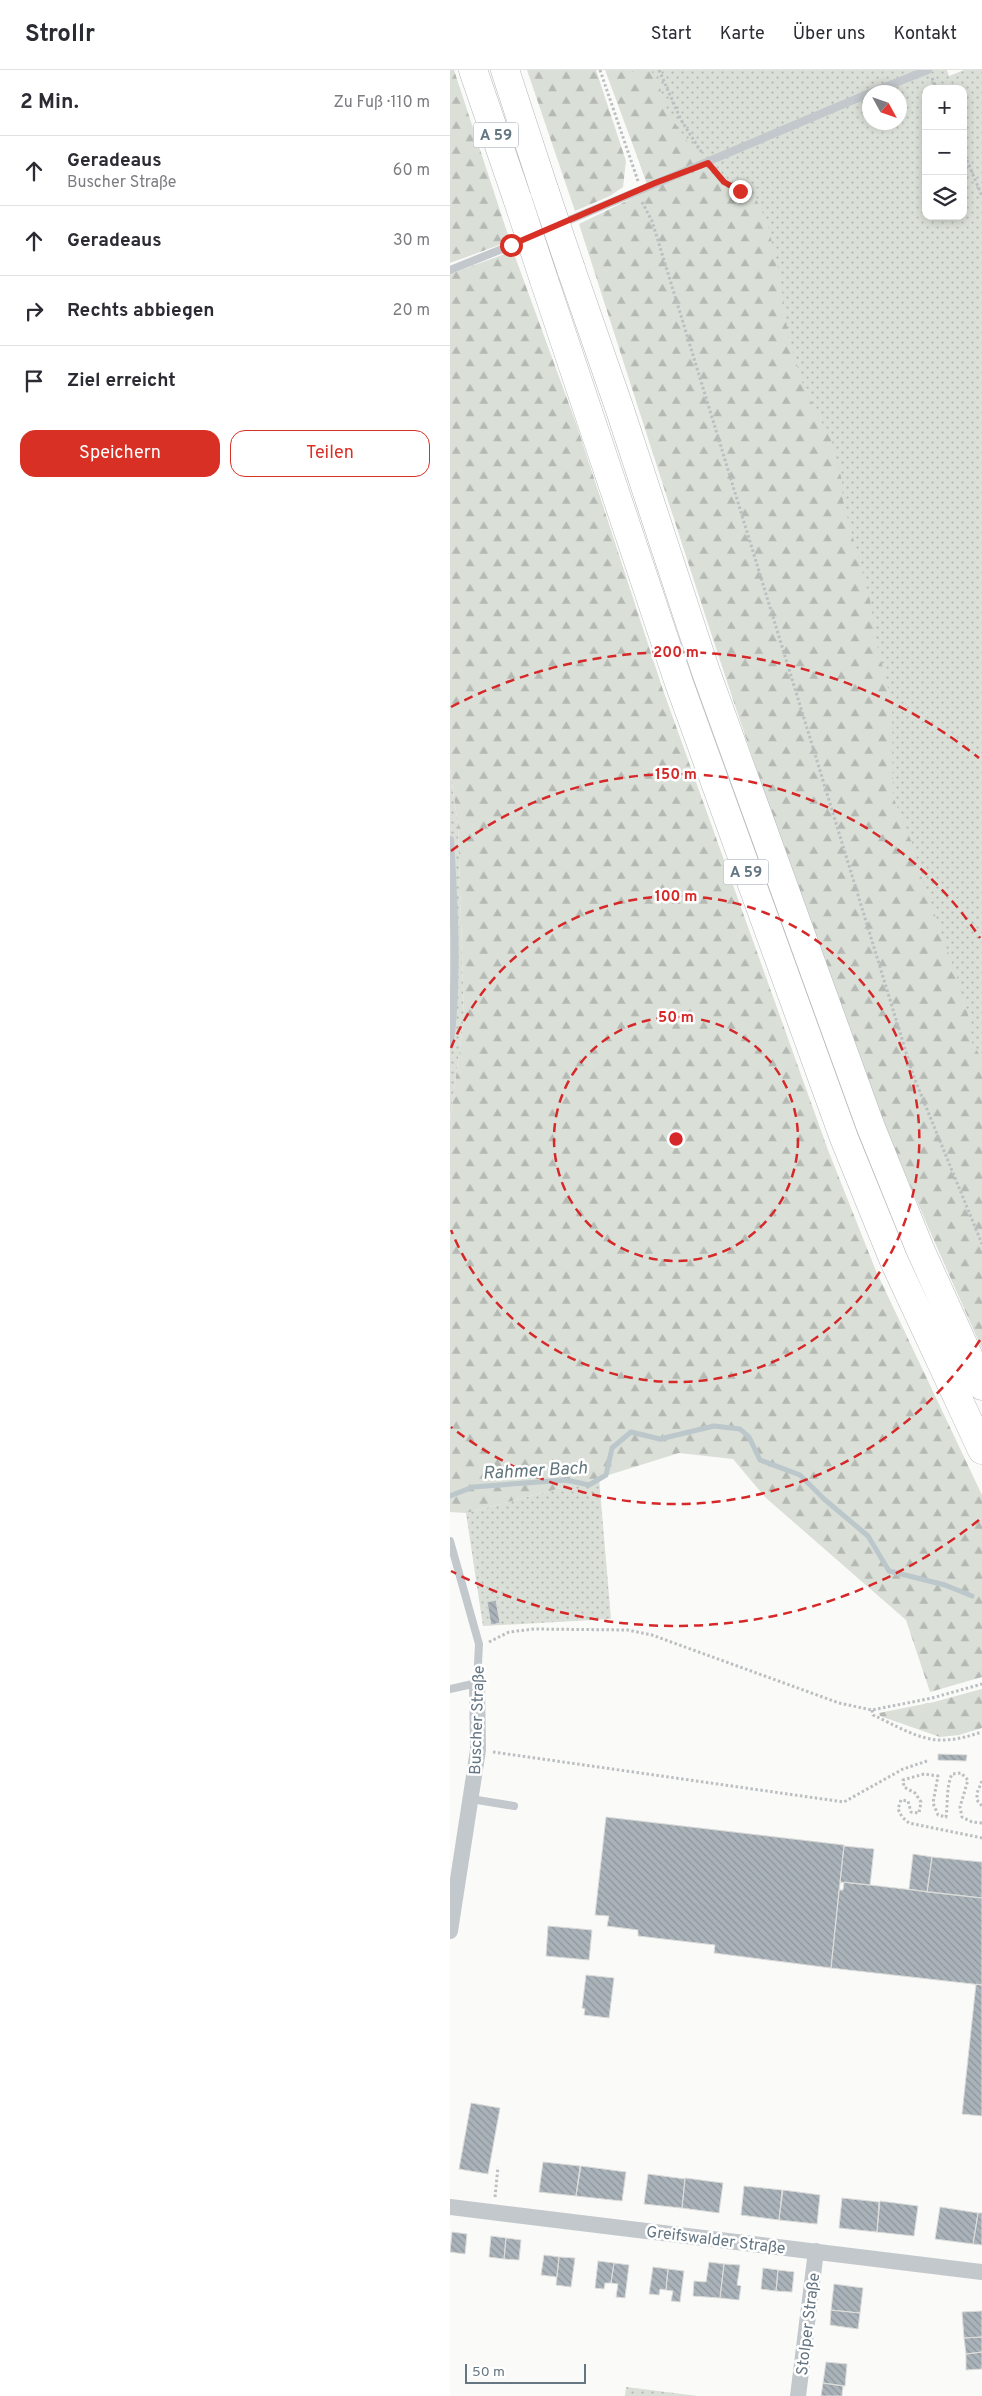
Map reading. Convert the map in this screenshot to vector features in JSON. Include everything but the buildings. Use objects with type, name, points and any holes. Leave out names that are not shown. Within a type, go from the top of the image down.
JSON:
[{"type":"highway","name":"A 59","points":[[473,70],[679,683],[841,1128],[894,1261],[982,1450]]},
{"type":"highway","name":"A 59","points":[[505,70],[706,672],[870,1125],[920,1249],[982,1386]]},
{"type":"street","name":"Buscher Straße","points":[[450,1931],[472,1799],[478,1750],[477,1683]]},
{"type":"street","name":"Greifswalder Straße","points":[[450,2207],[982,2272]]},
{"type":"street","name":"Stolper Straße","points":[[798,2396],[816,2251]]},
{"type":"lane","points":[[891,85],[928,70]]},
{"type":"lane","points":[[545,231],[862,97]]},
{"type":"lane","points":[[450,270],[536,234]]},
{"type":"lane","points":[[450,840],[454,945],[454,1007],[450,1043]]},
{"type":"lane","name":"Buscher Straße","points":[[450,1542],[479,1644],[477,1683]]},
{"type":"lane","points":[[450,1689],[477,1683]]},
{"type":"lane","points":[[472,1799],[514,1806]]},
{"type":"path","points":[[600,70],[638,178],[641,199],[652,221],[913,1076],[982,1244]]},
{"type":"path","points":[[659,70],[681,120],[699,147]]},
{"type":"path","points":[[967,160],[982,196]]},
{"type":"path","points":[[708,163],[724,182],[731,187],[753,193]]},
{"type":"path","points":[[479,1644],[486,1644],[509,1632],[534,1629],[628,1630],[652,1634],[839,1703],[872,1710],[932,1698],[982,1684]]},
{"type":"path","points":[[872,1710],[872,1716],[919,1735],[941,1741],[960,1739],[982,1732]]},
{"type":"path","points":[[478,1750],[844,1802],[903,1769],[927,1761]]},
{"type":"path","points":[[982,1824],[962,1817],[960,1807],[968,1780],[961,1773],[952,1774],[948,1783],[946,1818],[938,1815],[933,1803],[938,1776],[924,1774],[903,1780],[904,1787],[915,1792],[921,1802],[919,1813],[912,1812],[908,1801],[902,1800],[898,1809],[902,1817],[909,1823],[982,1838]]},
{"type":"path","points":[[982,1781],[976,1793],[976,1800],[982,1806]]},
{"type":"path","points":[[493,2212],[498,2166]]},
{"type":"green space","points":[[450,70],[454,70],[510,241],[450,263]]},
{"type":"green space","points":[[527,70],[596,70],[626,161],[623,187],[610,196],[575,211]]},
{"type":"green space","points":[[605,70],[632,72],[650,70],[656,78],[667,109],[702,162],[647,183]]},
{"type":"green space","points":[[607,70],[947,70],[949,76],[964,70],[982,70],[982,1203],[649,190]]},
{"type":"green space","points":[[707,168],[727,188],[755,197],[767,222],[780,276],[788,335],[804,388],[832,442],[842,481],[843,501],[870,600],[878,649],[892,704],[893,797],[912,843],[916,862],[956,974],[969,1018],[971,1041],[982,1059],[982,1349],[882,1117],[800,896],[687,561],[579,224],[649,190]]},
{"type":"green space","points":[[513,251],[577,426],[663,690],[828,1150],[876,1271],[982,1495],[982,1677],[930,1692],[906,1620],[766,1498],[733,1459],[679,1453],[599,1478],[466,1513],[450,1512],[450,1120],[464,1018],[458,826],[450,768],[450,274]]},
{"type":"green space","points":[[450,768],[458,826],[464,1018],[450,1120]]},
{"type":"green space","points":[[599,1478],[611,1619],[483,1626],[466,1513]]},
{"type":"green space","points":[[982,1689],[982,1728],[959,1735],[940,1737],[880,1716],[879,1713],[934,1702]]},
{"type":"green space","points":[[626,2387],[698,2396],[625,2396]]},
{"type":"waterway","name":"Rahmer Bach","points":[[450,1496],[473,1487],[566,1480],[589,1485],[606,1475],[612,1448],[631,1432],[660,1439],[714,1426],[740,1429],[749,1437],[760,1460],[800,1475],[824,1499],[868,1536],[889,1571],[945,1585],[972,1596]]},
{"type":"route","points":[[511,245],[627,197],[655,183],[708,163],[724,182],[740,191]]}]
